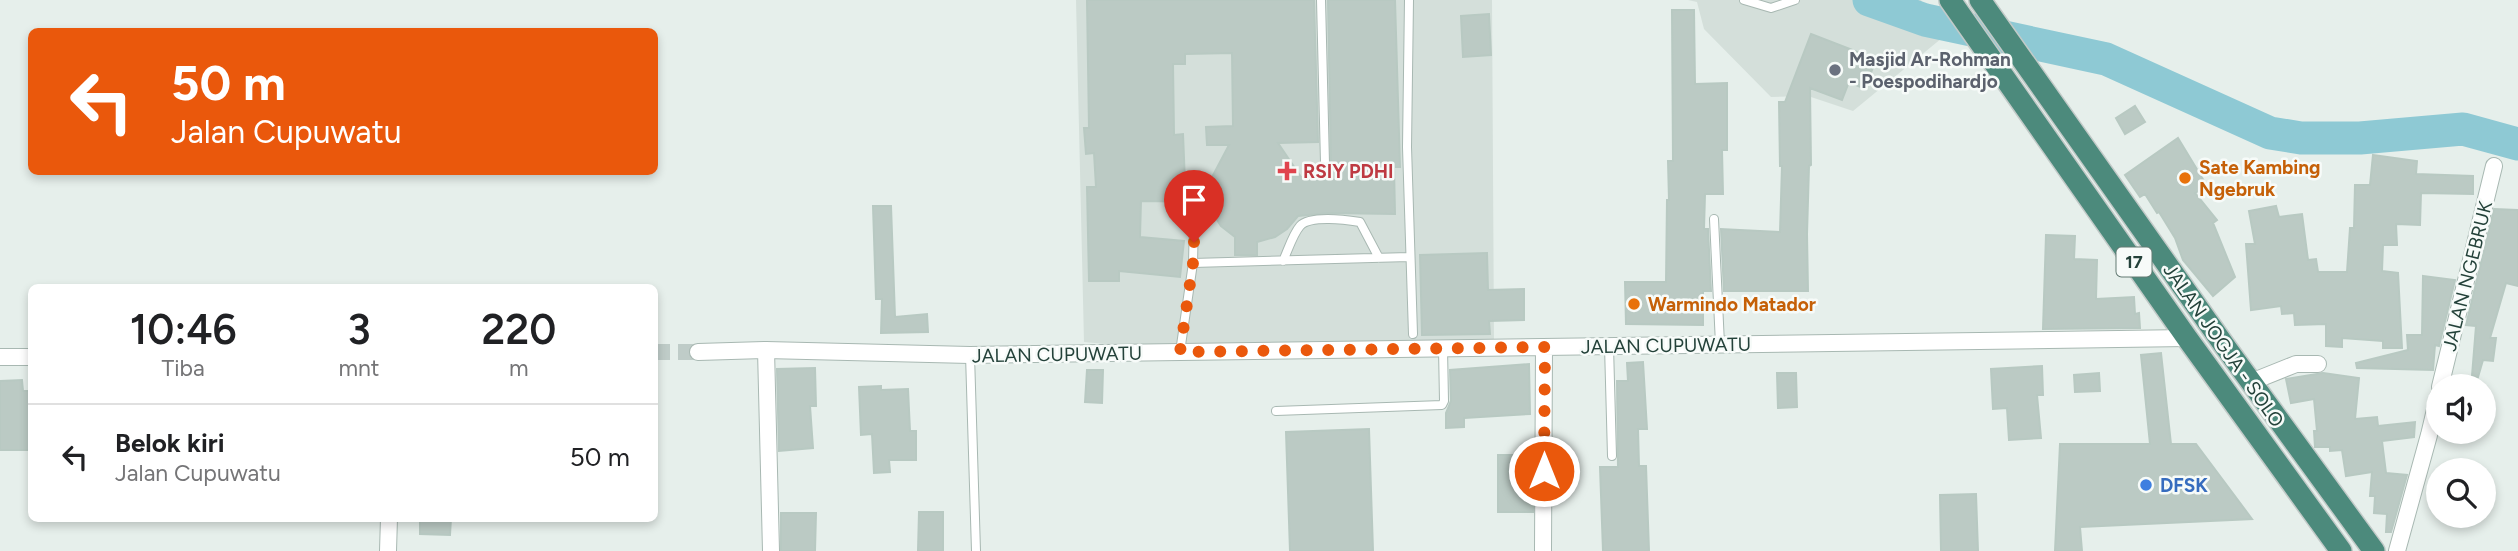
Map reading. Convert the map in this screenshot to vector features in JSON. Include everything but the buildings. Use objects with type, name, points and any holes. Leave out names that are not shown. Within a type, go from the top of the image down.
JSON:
[{"type":"highway","name":"JALAN JOGJA - SOLO","points":[[1950,0],[2187,338],[2341,551]]},
{"type":"highway","name":"JALAN JOGJA - SOLO","points":[[1979,0],[2298,449],[2374,551]]},
{"type":"highway","points":[[2278,463],[2298,449]]},
{"type":"street","name":"JALAN NGEBRUK","points":[[2443,374],[2494,166]]},
{"type":"street","name":"JALAN CUPUWATU","points":[[698,352],[766,350],[970,355],[2187,338]]},
{"type":"street","points":[[1543,551],[1545,347]]},
{"type":"street","points":[[766,350],[771,551]]},
{"type":"street","points":[[0,357],[28,357]]},
{"type":"street","points":[[2251,382],[2296,364],[2318,365]]},
{"type":"street","points":[[2397,551],[2427,444]]},
{"type":"street","points":[[388,551],[389,522]]},
{"type":"lane","points":[[1321,0],[1325,163]]},
{"type":"lane","points":[[1409,0],[1409,257],[1413,334]]},
{"type":"lane","points":[[1744,0],[1771,8],[1795,0]]},
{"type":"lane","points":[[1283,261],[1301,225],[1310,220],[1336,219],[1360,222],[1378,258]]},
{"type":"lane","points":[[1714,219],[1720,344]]},
{"type":"lane","points":[[1180,352],[1193,263],[1194,221]]},
{"type":"lane","points":[[1193,263],[1409,257]]},
{"type":"lane","points":[[1609,346],[1612,456]]},
{"type":"lane","points":[[1276,411],[1442,405],[1443,348]]},
{"type":"lane","points":[[970,355],[976,551]]},
{"type":"shaded area","name":"RSIY PDHI","points":[[1076,0],[1492,0],[1494,341],[1180,351],[1084,342]]},
{"type":"shaded area","points":[[1688,0],[1921,0],[1942,38],[1853,111],[1808,96],[1771,97],[1704,29],[1697,2]]},
{"type":"waterway","points":[[1869,0],[1925,20],[2106,59],[2270,133],[2301,138],[2360,138],[2463,129],[2518,144]]},
{"type":"tunnel","points":[[658,352],[698,352]]},
{"type":"place","name":"Masjid Ar-Rohman - Poespodihardjo","points":[[1835,70]]},
{"type":"place","name":"RSIY PDHI","points":[[1287,171]]},
{"type":"place","name":"Sate Kambing Ngebruk","points":[[2185,178]]},
{"type":"place","name":"Warmindo Matador","points":[[1634,304]]},
{"type":"place","name":"DFSK","points":[[2146,485]]},
{"type":"route","points":[[1194,242],[1180,352],[1545,347],[1544,471]]}]
